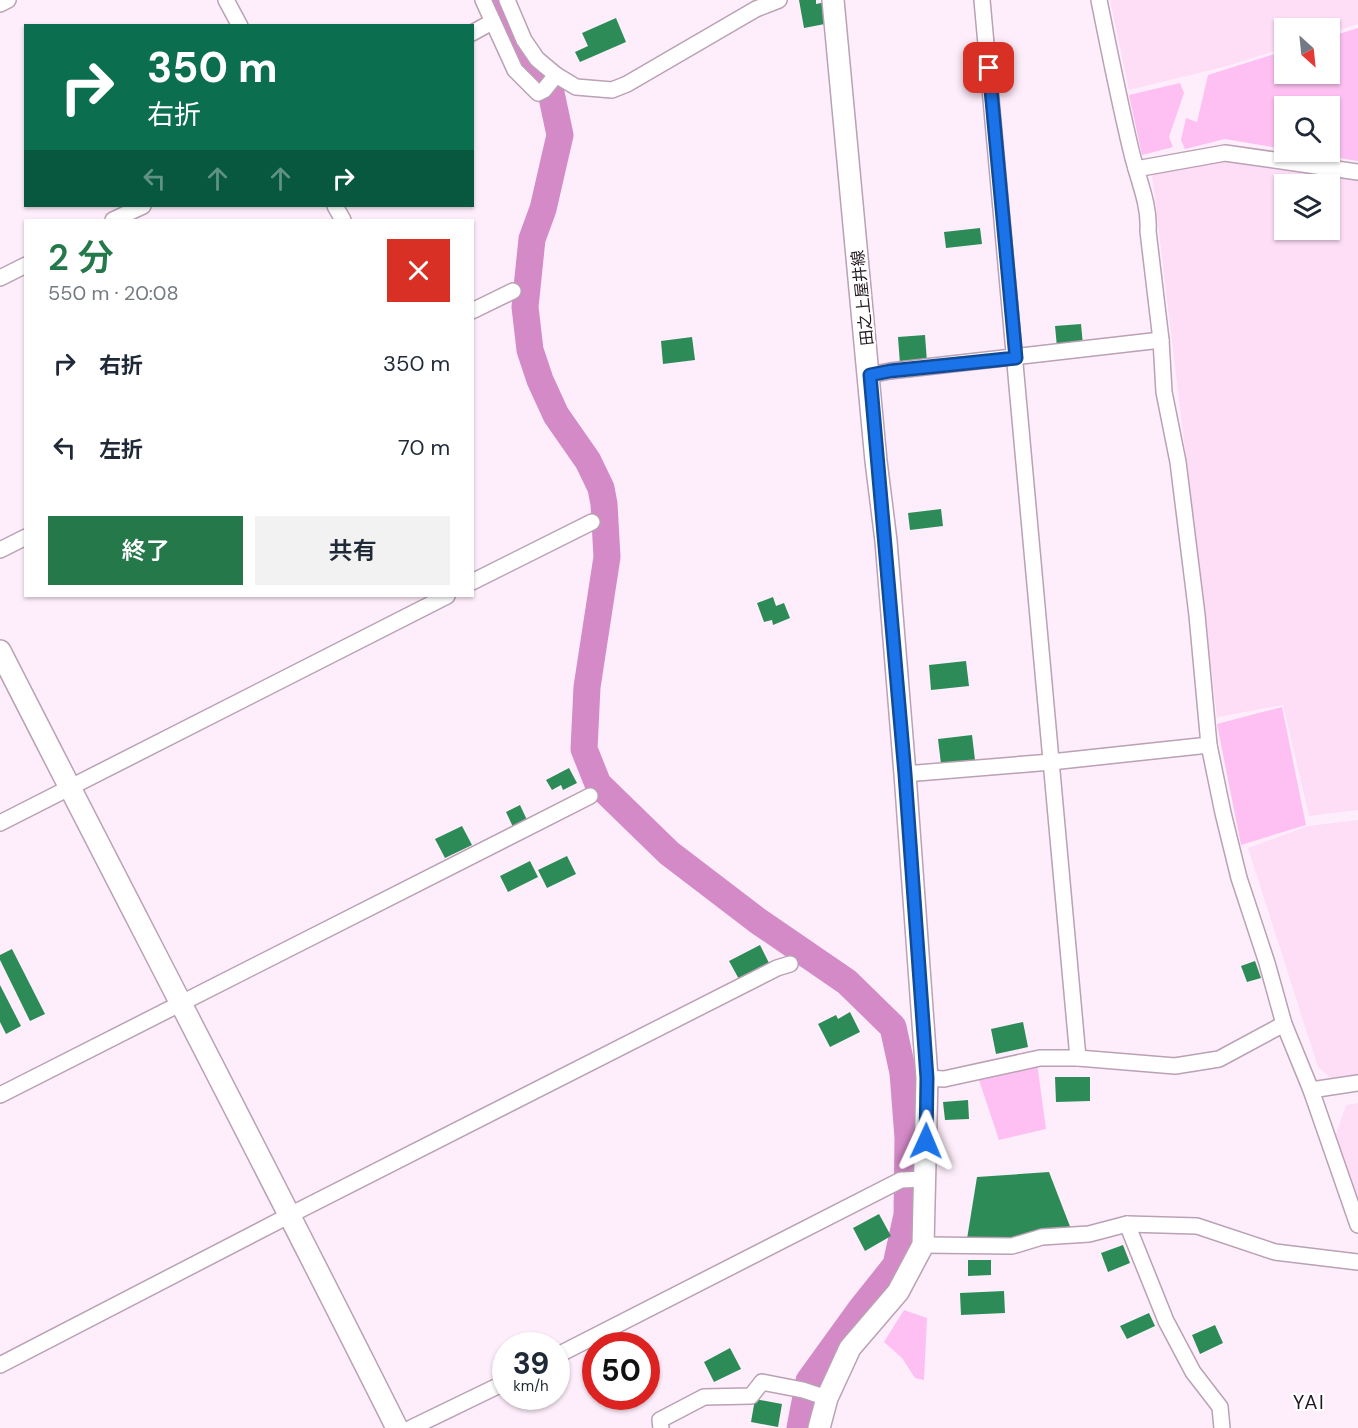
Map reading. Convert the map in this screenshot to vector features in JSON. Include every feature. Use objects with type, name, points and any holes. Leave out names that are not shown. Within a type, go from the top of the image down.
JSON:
[{"type":"main road","name":"田之上屋井線","points":[[819,1428],[816,1394],[850,1348],[898,1292],[923,1245],[927,1078],[905,774],[870,375],[833,0]]},
{"type":"main road","points":[[0,651],[397,1428]]},
{"type":"street","points":[[0,4],[8,0]]},
{"type":"street","points":[[226,0],[239,24]]},
{"type":"street","points":[[483,0],[515,70],[538,93],[551,82]]},
{"type":"street","points":[[507,0],[524,40],[551,82],[612,90],[627,84],[756,9],[779,0]]},
{"type":"street","points":[[982,0],[1078,1058]]},
{"type":"street","points":[[1099,0],[1120,102],[1149,214],[1148,231],[1161,340],[1164,392],[1178,462],[1207,701],[1209,745],[1223,813],[1239,878],[1284,1024],[1311,1090],[1358,1225]]},
{"type":"street","points":[[474,32],[492,22]]},
{"type":"street","points":[[1136,169],[1225,153],[1358,172]]},
{"type":"street","points":[[115,219],[141,207]]},
{"type":"street","points":[[0,278],[24,266]]},
{"type":"street","points":[[474,310],[513,291]]},
{"type":"street","points":[[870,375],[1161,340]]},
{"type":"street","points":[[474,581],[592,522]]},
{"type":"street","points":[[0,550],[24,538]]},
{"type":"street","points":[[0,823],[445,597]]},
{"type":"street","points":[[905,774],[1051,762],[1209,745]]},
{"type":"street","points":[[0,1095],[590,796]]},
{"type":"street","points":[[0,1365],[290,1215],[777,968],[790,964]]},
{"type":"street","points":[[927,1078],[944,1079],[1040,1058],[1078,1058],[1175,1066],[1219,1059],[1284,1024]]},
{"type":"street","points":[[1311,1090],[1358,1083]]},
{"type":"street","points":[[570,1349],[901,1180],[925,1179]]},
{"type":"street","points":[[1127,1224],[1166,1321],[1193,1372],[1220,1407],[1222,1428]]},
{"type":"street","points":[[923,1245],[1012,1246],[1042,1237],[1089,1234],[1127,1224],[1197,1226],[1275,1252],[1358,1262]]},
{"type":"street","points":[[661,1428],[660,1420],[704,1397],[751,1396],[762,1382],[816,1394]]},
{"type":"street","points":[[411,1428],[492,1389]]},
{"type":"shaded area","points":[[1110,0],[1358,0],[1358,24],[1340,30],[1340,18],[1274,18],[1274,51],[1227,66],[1129,90]]},
{"type":"shaded area","points":[[1358,28],[1358,161],[1340,158],[1340,96],[1274,96],[1274,147],[1225,139],[1185,149],[1181,140],[1186,118],[1197,122],[1208,75],[1274,54],[1274,84],[1340,84],[1340,34]]},
{"type":"shaded area","points":[[1180,83],[1184,93],[1169,137],[1173,147],[1142,155],[1129,95]]},
{"type":"shaded area","points":[[1228,161],[1317,174],[1274,174],[1274,240],[1340,240],[1340,177],[1358,180],[1358,810],[1309,816],[1283,705],[1217,717],[1152,174]]},
{"type":"shaded area","points":[[1282,707],[1306,825],[1241,845],[1217,724]]},
{"type":"shaded area","points":[[1358,820],[1358,1074],[1331,1078],[1318,1067],[1248,848],[1308,826]]},
{"type":"shaded area","points":[[1037,1063],[1046,1129],[999,1140],[977,1074]]},
{"type":"shaded area","points":[[1358,1103],[1358,1204],[1334,1140],[1346,1105]]},
{"type":"shaded area","points":[[904,1310],[927,1318],[924,1380],[915,1378],[902,1358],[884,1342]]},
{"type":"building","points":[[799,0],[816,0],[816,4],[826,2],[830,23],[804,28]]},
{"type":"building","points":[[616,18],[626,42],[580,62],[575,52],[588,46],[582,33]]},
{"type":"building","points":[[980,228],[982,244],[946,248],[944,232]]},
{"type":"building","points":[[1081,324],[1083,345],[1057,347],[1055,326]]},
{"type":"building","points":[[925,335],[927,362],[900,364],[898,337]]},
{"type":"building","points":[[692,337],[695,360],[663,364],[661,341]]},
{"type":"building","points":[[941,509],[943,526],[910,530],[908,513]]},
{"type":"building","points":[[773,597],[776,606],[784,603],[790,618],[773,625],[772,620],[764,622],[757,603]]},
{"type":"building","points":[[966,661],[969,686],[931,690],[929,665]]},
{"type":"building","points":[[972,735],[975,760],[941,764],[938,739]]},
{"type":"building","points":[[569,768],[577,783],[563,790],[561,785],[552,790],[546,780]]},
{"type":"building","points":[[520,805],[527,820],[513,827],[506,812]]},
{"type":"building","points":[[462,826],[472,845],[445,858],[435,839]]},
{"type":"building","points":[[567,856],[576,874],[547,888],[538,870]]},
{"type":"building","points":[[530,861],[538,877],[508,892],[500,876]]},
{"type":"building","points":[[760,945],[770,965],[740,981],[729,961]]},
{"type":"building","points":[[12,949],[45,1014],[30,1021],[0,960],[0,955]]},
{"type":"building","points":[[1255,961],[1261,978],[1247,982],[1241,966]]},
{"type":"building","points":[[0,985],[21,1026],[6,1034],[0,1022]]},
{"type":"building","points":[[850,1012],[860,1032],[830,1047],[818,1024],[836,1015],[838,1019]]},
{"type":"building","points":[[1023,1022],[1028,1047],[996,1054],[991,1029]]},
{"type":"building","points":[[1055,1077],[1090,1077],[1090,1101],[1056,1102]]},
{"type":"building","points":[[968,1100],[969,1119],[945,1120],[943,1102]]},
{"type":"building","points":[[1049,1172],[1071,1229],[1000,1239],[967,1239],[977,1177]]},
{"type":"building","points":[[879,1214],[891,1236],[865,1251],[853,1228]]},
{"type":"building","points":[[1123,1245],[1130,1263],[1108,1272],[1101,1253]]},
{"type":"building","points":[[968,1260],[991,1260],[991,1275],[968,1276]]},
{"type":"building","points":[[1004,1291],[1005,1313],[961,1315],[960,1293]]},
{"type":"building","points":[[1149,1313],[1155,1326],[1127,1339],[1120,1326]]},
{"type":"building","points":[[1215,1325],[1223,1343],[1200,1354],[1192,1335]]},
{"type":"building","points":[[730,1348],[741,1369],[714,1382],[704,1362]]},
{"type":"building","points":[[755,1399],[782,1404],[778,1427],[751,1422]]},
{"type":"waterway","points":[[493,0],[508,35],[550,88],[560,135],[543,209],[532,239],[525,307],[530,350],[540,380],[556,415],[588,461],[601,488],[604,504],[607,557],[587,687],[584,749],[598,784],[669,853],[758,921],[847,982],[893,1027],[903,1073],[908,1138],[907,1215],[896,1265],[809,1381],[800,1428]]},
{"type":"district","name":"YAI","points":[[1309,1402]]},
{"type":"route","points":[[926,1141],[927,1078],[905,774],[870,375],[1016,358],[989,68]]}]
